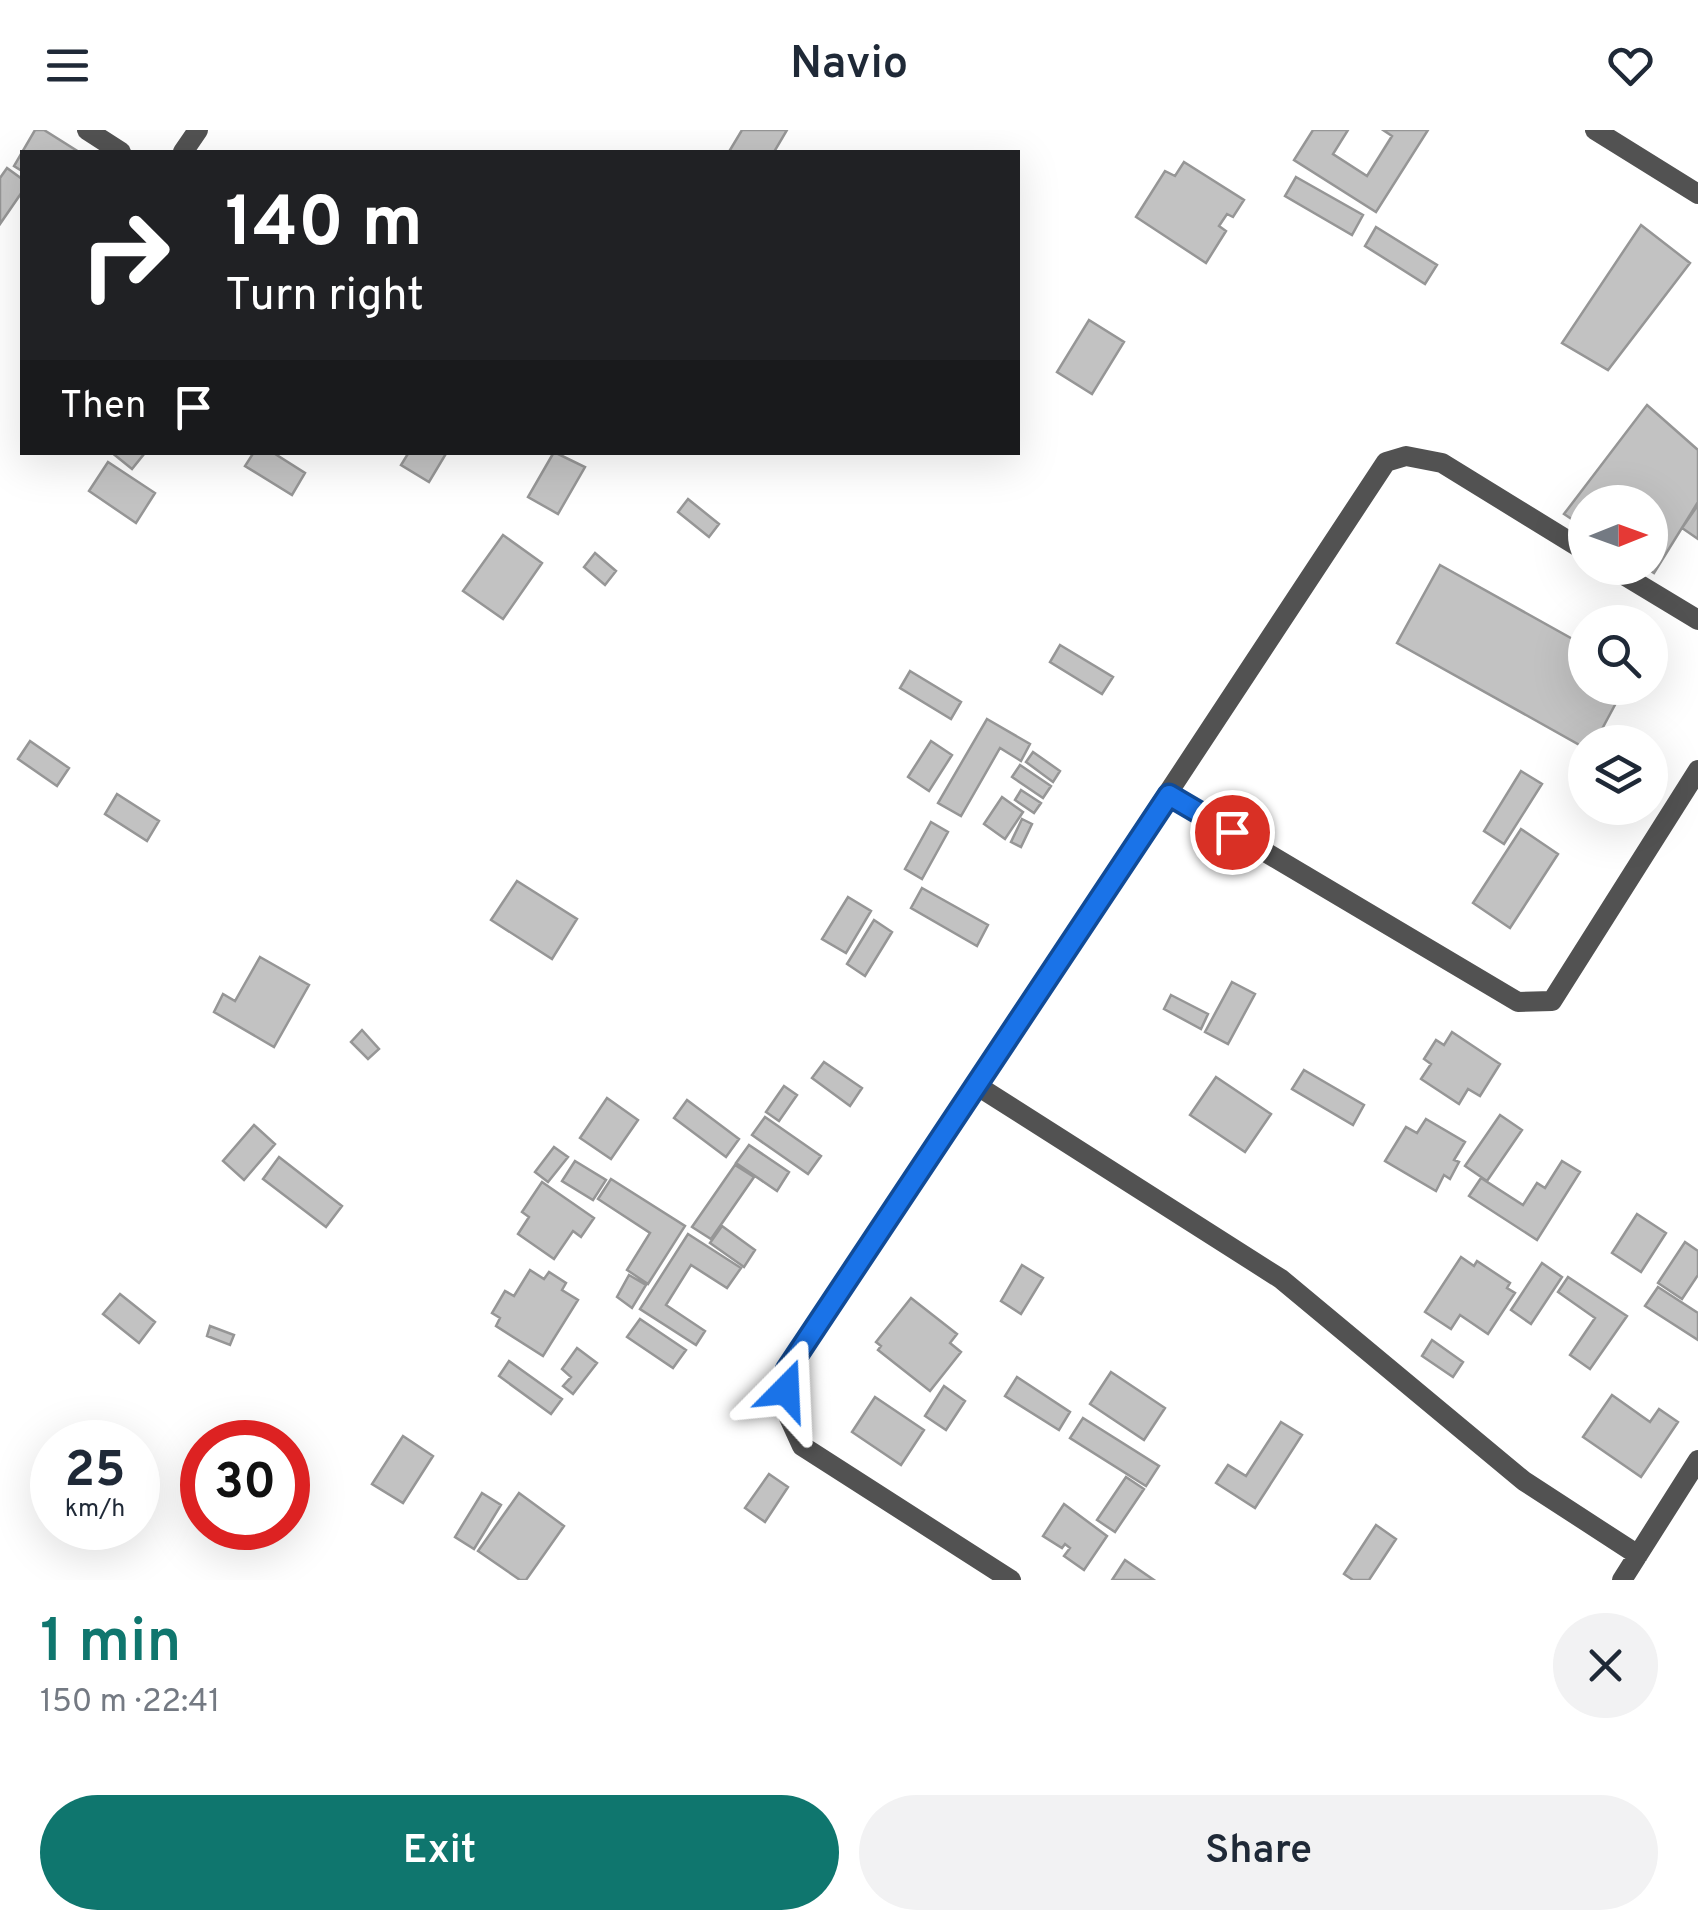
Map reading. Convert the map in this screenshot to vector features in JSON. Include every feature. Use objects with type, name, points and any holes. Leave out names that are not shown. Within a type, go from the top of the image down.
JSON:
[{"type":"street","points":[[87,130],[118,150]]},
{"type":"street","points":[[1596,130],[1698,194]]},
{"type":"street","points":[[1012,1580],[802,1446],[786,1411],[787,1370],[1386,462],[1406,456],[1442,463],[1568,541]]},
{"type":"street","points":[[1640,585],[1698,620]]},
{"type":"street","points":[[1169,795],[1518,1002],[1552,1002],[1698,770]]},
{"type":"street","points":[[976,1085],[1281,1280],[1524,1481],[1638,1555]]},
{"type":"street","points":[[1622,1580],[1698,1460]]},
{"type":"building","points":[[35,130],[44,130],[76,150],[23,150]]},
{"type":"building","points":[[742,130],[787,130],[775,150],[730,150]]},
{"type":"building","points":[[1313,130],[1348,130],[1333,154],[1367,176],[1392,136],[1383,130],[1428,130],[1376,212],[1294,160]]},
{"type":"building","points":[[1184,162],[1244,200],[1233,217],[1227,214],[1219,226],[1226,231],[1206,263],[1136,217],[1165,171],[1175,176]]},
{"type":"building","points":[[7,168],[20,178],[20,195],[0,224],[0,178]]},
{"type":"building","points":[[1296,177],[1363,215],[1352,235],[1285,196]]},
{"type":"building","points":[[1641,225],[1690,263],[1608,370],[1562,343]]},
{"type":"building","points":[[1376,227],[1437,265],[1425,284],[1365,246]]},
{"type":"building","points":[[1089,320],[1124,342],[1092,394],[1057,372]]},
{"type":"building","points":[[1647,405],[1698,450],[1698,502],[1668,550],[1668,485],[1586,485]]},
{"type":"building","points":[[115,455],[143,455],[132,469]]},
{"type":"building","points":[[252,455],[277,455],[305,473],[292,495],[245,466]]},
{"type":"building","points":[[407,455],[445,455],[429,482],[401,465]]},
{"type":"building","points":[[552,455],[585,467],[558,514],[528,497]]},
{"type":"building","points":[[108,462],[155,493],[136,523],[89,491]]},
{"type":"building","points":[[688,499],[719,524],[709,537],[678,512]]},
{"type":"building","points":[[1698,505],[1698,539],[1682,528]]},
{"type":"building","points":[[503,535],[542,563],[503,619],[463,591]]},
{"type":"building","points":[[595,553],[616,571],[605,585],[584,567]]},
{"type":"building","points":[[1440,565],[1568,637],[1568,705],[1615,705],[1604,725],[1568,725],[1568,739],[1397,643]]},
{"type":"building","points":[[1060,645],[1113,677],[1102,694],[1050,662]]},
{"type":"building","points":[[910,671],[961,702],[951,719],[900,688]]},
{"type":"building","points":[[987,719],[1030,744],[1021,761],[1000,748],[961,816],[938,803]]},
{"type":"building","points":[[30,741],[69,768],[57,786],[18,759]]},
{"type":"building","points":[[931,741],[952,755],[929,791],[908,777]]},
{"type":"building","points":[[1033,752],[1060,771],[1053,782],[1026,762]]},
{"type":"building","points":[[1020,765],[1051,786],[1043,798],[1012,777]]},
{"type":"building","points":[[1521,771],[1542,784],[1504,844],[1484,831]]},
{"type":"building","points":[[1021,790],[1041,803],[1034,813],[1015,800]]},
{"type":"building","points":[[117,794],[159,821],[147,841],[105,814]]},
{"type":"building","points":[[1002,797],[1023,812],[1005,839],[984,824]]},
{"type":"building","points":[[1022,819],[1032,824],[1021,847],[1011,842]]},
{"type":"building","points":[[931,822],[948,832],[922,879],[905,869]]},
{"type":"building","points":[[1521,829],[1558,854],[1510,928],[1473,903]]},
{"type":"building","points":[[517,881],[577,919],[552,959],[491,920]]},
{"type":"building","points":[[922,888],[988,925],[977,946],[911,908]]},
{"type":"building","points":[[848,897],[871,911],[846,953],[822,939]]},
{"type":"building","points":[[874,920],[892,932],[865,976],[847,964]]},
{"type":"building","points":[[260,957],[309,985],[274,1047],[214,1012],[223,994],[235,1001]]},
{"type":"building","points":[[1232,982],[1255,994],[1228,1044],[1205,1032]]},
{"type":"building","points":[[1171,995],[1208,1014],[1201,1029],[1164,1009]]},
{"type":"building","points":[[362,1030],[379,1049],[368,1059],[351,1042]]},
{"type":"building","points":[[1452,1032],[1500,1064],[1480,1096],[1468,1089],[1459,1104],[1421,1079],[1431,1064],[1424,1059],[1436,1040],[1444,1045]]},
{"type":"building","points":[[824,1062],[862,1088],[850,1106],[812,1078]]},
{"type":"building","points":[[1304,1070],[1364,1105],[1353,1125],[1292,1089]]},
{"type":"building","points":[[1216,1077],[1271,1114],[1245,1152],[1190,1115]]},
{"type":"building","points":[[784,1086],[797,1095],[779,1121],[766,1112]]},
{"type":"building","points":[[607,1098],[638,1120],[611,1159],[580,1138]]},
{"type":"building","points":[[687,1100],[739,1139],[726,1157],[674,1118]]},
{"type":"building","points":[[1500,1115],[1522,1130],[1487,1181],[1465,1166]]},
{"type":"building","points":[[765,1117],[821,1156],[808,1174],[752,1135]]},
{"type":"building","points":[[1426,1119],[1465,1142],[1454,1160],[1459,1162],[1450,1179],[1444,1175],[1436,1191],[1385,1161],[1406,1127],[1417,1133]]},
{"type":"building","points":[[254,1125],[275,1144],[244,1180],[223,1161]]},
{"type":"building","points":[[749,1145],[789,1172],[777,1191],[736,1163]]},
{"type":"building","points":[[554,1147],[568,1157],[548,1182],[535,1172]]},
{"type":"building","points":[[279,1157],[342,1206],[326,1227],[263,1179]]},
{"type":"building","points":[[575,1161],[606,1180],[593,1200],[562,1181]]},
{"type":"building","points":[[1562,1161],[1580,1172],[1537,1240],[1469,1196],[1481,1178],[1523,1205],[1537,1183],[1545,1188]]},
{"type":"building","points":[[735,1165],[754,1177],[711,1239],[692,1227]]},
{"type":"building","points":[[611,1179],[685,1226],[648,1284],[627,1270],[650,1233],[598,1199]]},
{"type":"building","points":[[542,1182],[594,1218],[581,1237],[573,1231],[554,1259],[518,1234],[529,1217],[522,1212]]},
{"type":"building","points":[[1637,1214],[1666,1233],[1641,1272],[1612,1253]]},
{"type":"building","points":[[722,1226],[755,1250],[744,1267],[710,1243]]},
{"type":"building","points":[[688,1234],[741,1268],[727,1288],[691,1265],[666,1305],[705,1331],[696,1345],[640,1309]]},
{"type":"building","points":[[1685,1242],[1698,1251],[1698,1275],[1682,1299],[1658,1283]]},
{"type":"building","points":[[1461,1257],[1474,1266],[1477,1261],[1510,1283],[1507,1288],[1515,1293],[1488,1334],[1460,1315],[1451,1329],[1425,1312]]},
{"type":"building","points":[[1542,1263],[1562,1277],[1531,1324],[1511,1310]]},
{"type":"building","points":[[1022,1265],[1043,1278],[1021,1314],[1001,1301]]},
{"type":"building","points":[[530,1270],[544,1279],[549,1272],[566,1283],[562,1290],[578,1300],[543,1356],[496,1326],[500,1318],[492,1313],[505,1291],[514,1296]]},
{"type":"building","points":[[629,1275],[646,1285],[632,1308],[617,1297]]},
{"type":"building","points":[[1568,1277],[1627,1316],[1590,1369],[1570,1355],[1595,1318],[1558,1292]]},
{"type":"building","points":[[1658,1287],[1698,1313],[1698,1340],[1645,1306]]},
{"type":"building","points":[[120,1294],[155,1322],[139,1343],[103,1314]]},
{"type":"building","points":[[911,1298],[957,1334],[950,1343],[961,1352],[930,1391],[878,1350],[881,1346],[876,1342]]},
{"type":"building","points":[[640,1319],[686,1350],[673,1368],[627,1337]]},
{"type":"building","points":[[210,1326],[234,1335],[230,1345],[207,1336]]},
{"type":"building","points":[[1432,1340],[1463,1362],[1453,1377],[1422,1356]]},
{"type":"building","points":[[577,1348],[597,1363],[573,1394],[563,1386],[571,1377],[562,1369]]},
{"type":"building","points":[[509,1361],[562,1399],[551,1414],[499,1376]]},
{"type":"building","points":[[1111,1372],[1165,1408],[1144,1440],[1090,1404]]},
{"type":"building","points":[[1017,1377],[1070,1412],[1059,1430],[1005,1396]]},
{"type":"building","points":[[944,1386],[965,1401],[946,1430],[925,1416]]},
{"type":"building","points":[[1612,1395],[1650,1422],[1659,1409],[1678,1422],[1641,1477],[1583,1437]]},
{"type":"building","points":[[875,1397],[924,1430],[901,1465],[852,1432]]},
{"type":"building","points":[[1083,1418],[1159,1466],[1146,1486],[1070,1438]]},
{"type":"building","points":[[1281,1422],[1302,1435],[1255,1508],[1216,1483],[1228,1465],[1246,1476]]},
{"type":"building","points":[[403,1436],[433,1456],[403,1503],[372,1484]]},
{"type":"building","points":[[769,1474],[788,1487],[765,1522],[745,1508]]},
{"type":"building","points":[[1126,1477],[1144,1489],[1115,1532],[1097,1520]]},
{"type":"building","points":[[482,1493],[501,1505],[474,1549],[455,1537]]},
{"type":"building","points":[[519,1493],[564,1526],[526,1580],[520,1580],[478,1551]]},
{"type":"building","points":[[1064,1504],[1107,1536],[1084,1570],[1064,1556],[1070,1548],[1065,1544],[1062,1548],[1043,1536]]},
{"type":"building","points":[[1376,1525],[1396,1539],[1369,1580],[1353,1580],[1344,1574]]},
{"type":"building","points":[[1125,1560],[1154,1580],[1112,1580]]},
{"type":"route","points":[[786,1390],[787,1370],[1169,795],[1232,832]]}]
